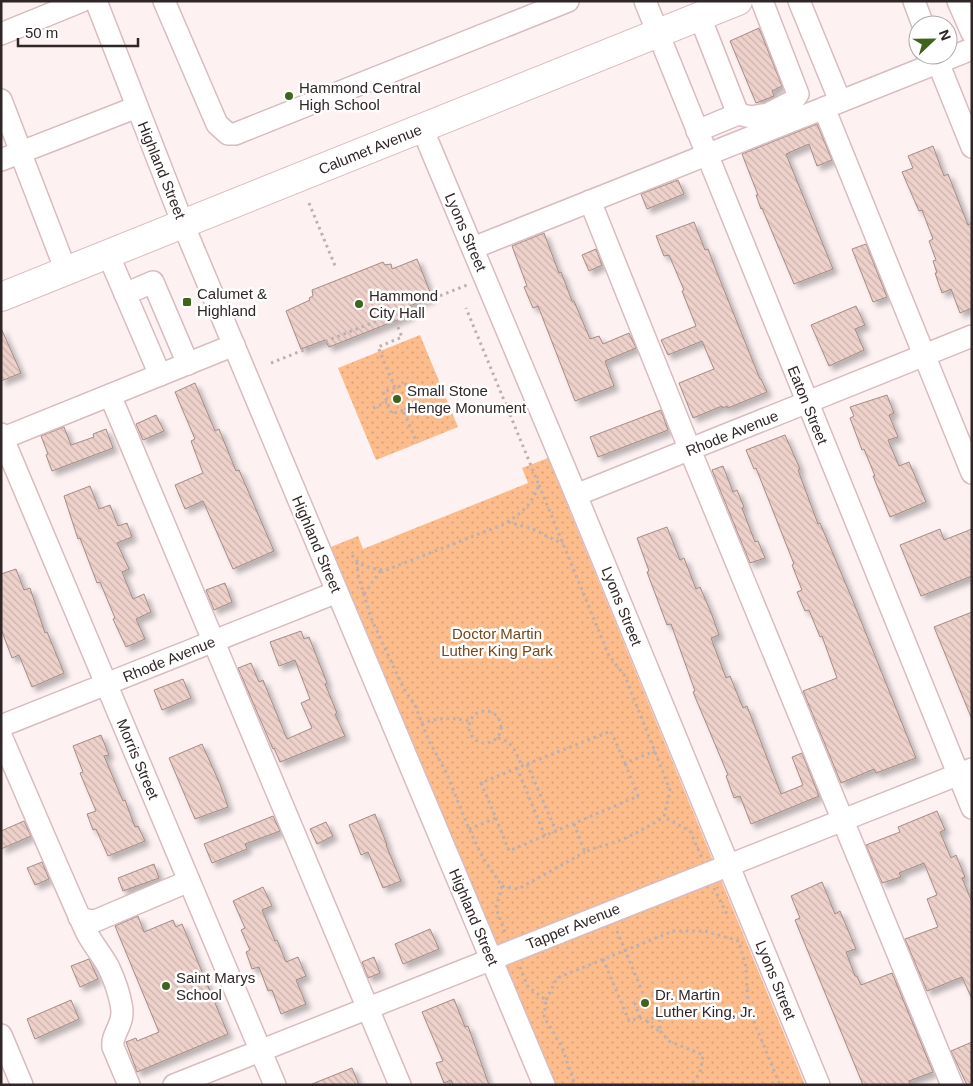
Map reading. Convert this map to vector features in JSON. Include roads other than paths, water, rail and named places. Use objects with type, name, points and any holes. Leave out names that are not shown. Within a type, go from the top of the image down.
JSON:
[{"type":"main road","name":"Calumet Avenue","points":[[1,297],[738,1]]},
{"type":"street","points":[[1,34],[82,1]]},
{"type":"street","name":"Highland Street","points":[[96,1],[234,345],[544,1085]]},
{"type":"street","points":[[164,1],[217,124],[228,134],[235,134],[568,1]]},
{"type":"street","name":"Eaton Street","points":[[645,1],[808,403],[965,772],[972,808]]},
{"type":"street","points":[[697,131],[748,115],[768,114],[793,102],[798,94],[762,1]]},
{"type":"street","points":[[799,1],[832,104],[925,355],[972,473]]},
{"type":"street","points":[[914,1],[919,15]]},
{"type":"street","points":[[958,1],[972,33]]},
{"type":"street","points":[[700,17],[748,115]]},
{"type":"street","points":[[958,53],[972,49]]},
{"type":"street","points":[[473,248],[832,104],[923,65]]},
{"type":"street","points":[[939,65],[972,147]]},
{"type":"street","points":[[1,100],[66,271]]},
{"type":"street","points":[[1,160],[23,157],[137,106]]},
{"type":"street","name":"Lyons Street","points":[[422,128],[576,495],[819,1085]]},
{"type":"street","points":[[590,201],[690,450],[844,819],[952,1085]]},
{"type":"street","points":[[108,254],[160,375]]},
{"type":"street","points":[[125,294],[153,282],[188,364]]},
{"type":"street","name":"Rhode Avenue","points":[[576,495],[972,336]]},
{"type":"street","points":[[2,437],[110,396],[234,345]]},
{"type":"street","points":[[110,396],[400,1085]]},
{"type":"street","name":"Morris Street","points":[[2,437],[275,1085]]},
{"type":"street","name":"Rhode Avenue","points":[[1,726],[337,592]]},
{"type":"street","points":[[1,736],[87,934],[108,967],[119,993],[122,1017],[112,1042],[129,1085]]},
{"type":"street","name":"Tapper Avenue","points":[[174,1085],[965,772]]},
{"type":"street","points":[[79,916],[86,920],[94,921],[189,881]]},
{"type":"street","points":[[1,1035],[22,1085]]},
{"type":"place","name":"Hammond Central High School","points":[[289,96]]},
{"type":"place","name":"Calumet & Highland","points":[[187,302]]},
{"type":"place","name":"Hammond City Hall","points":[[359,304]]},
{"type":"place","name":"Small Stone Henge Monument","points":[[397,399]]},
{"type":"place","name":"Saint Marys School","points":[[166,986]]},
{"type":"place","name":"Dr. Martin Luther King, Jr.","points":[[645,1003]]},
{"type":"park label","name":"Doctor Martin Luther King Park","points":[[497,642]]}]
